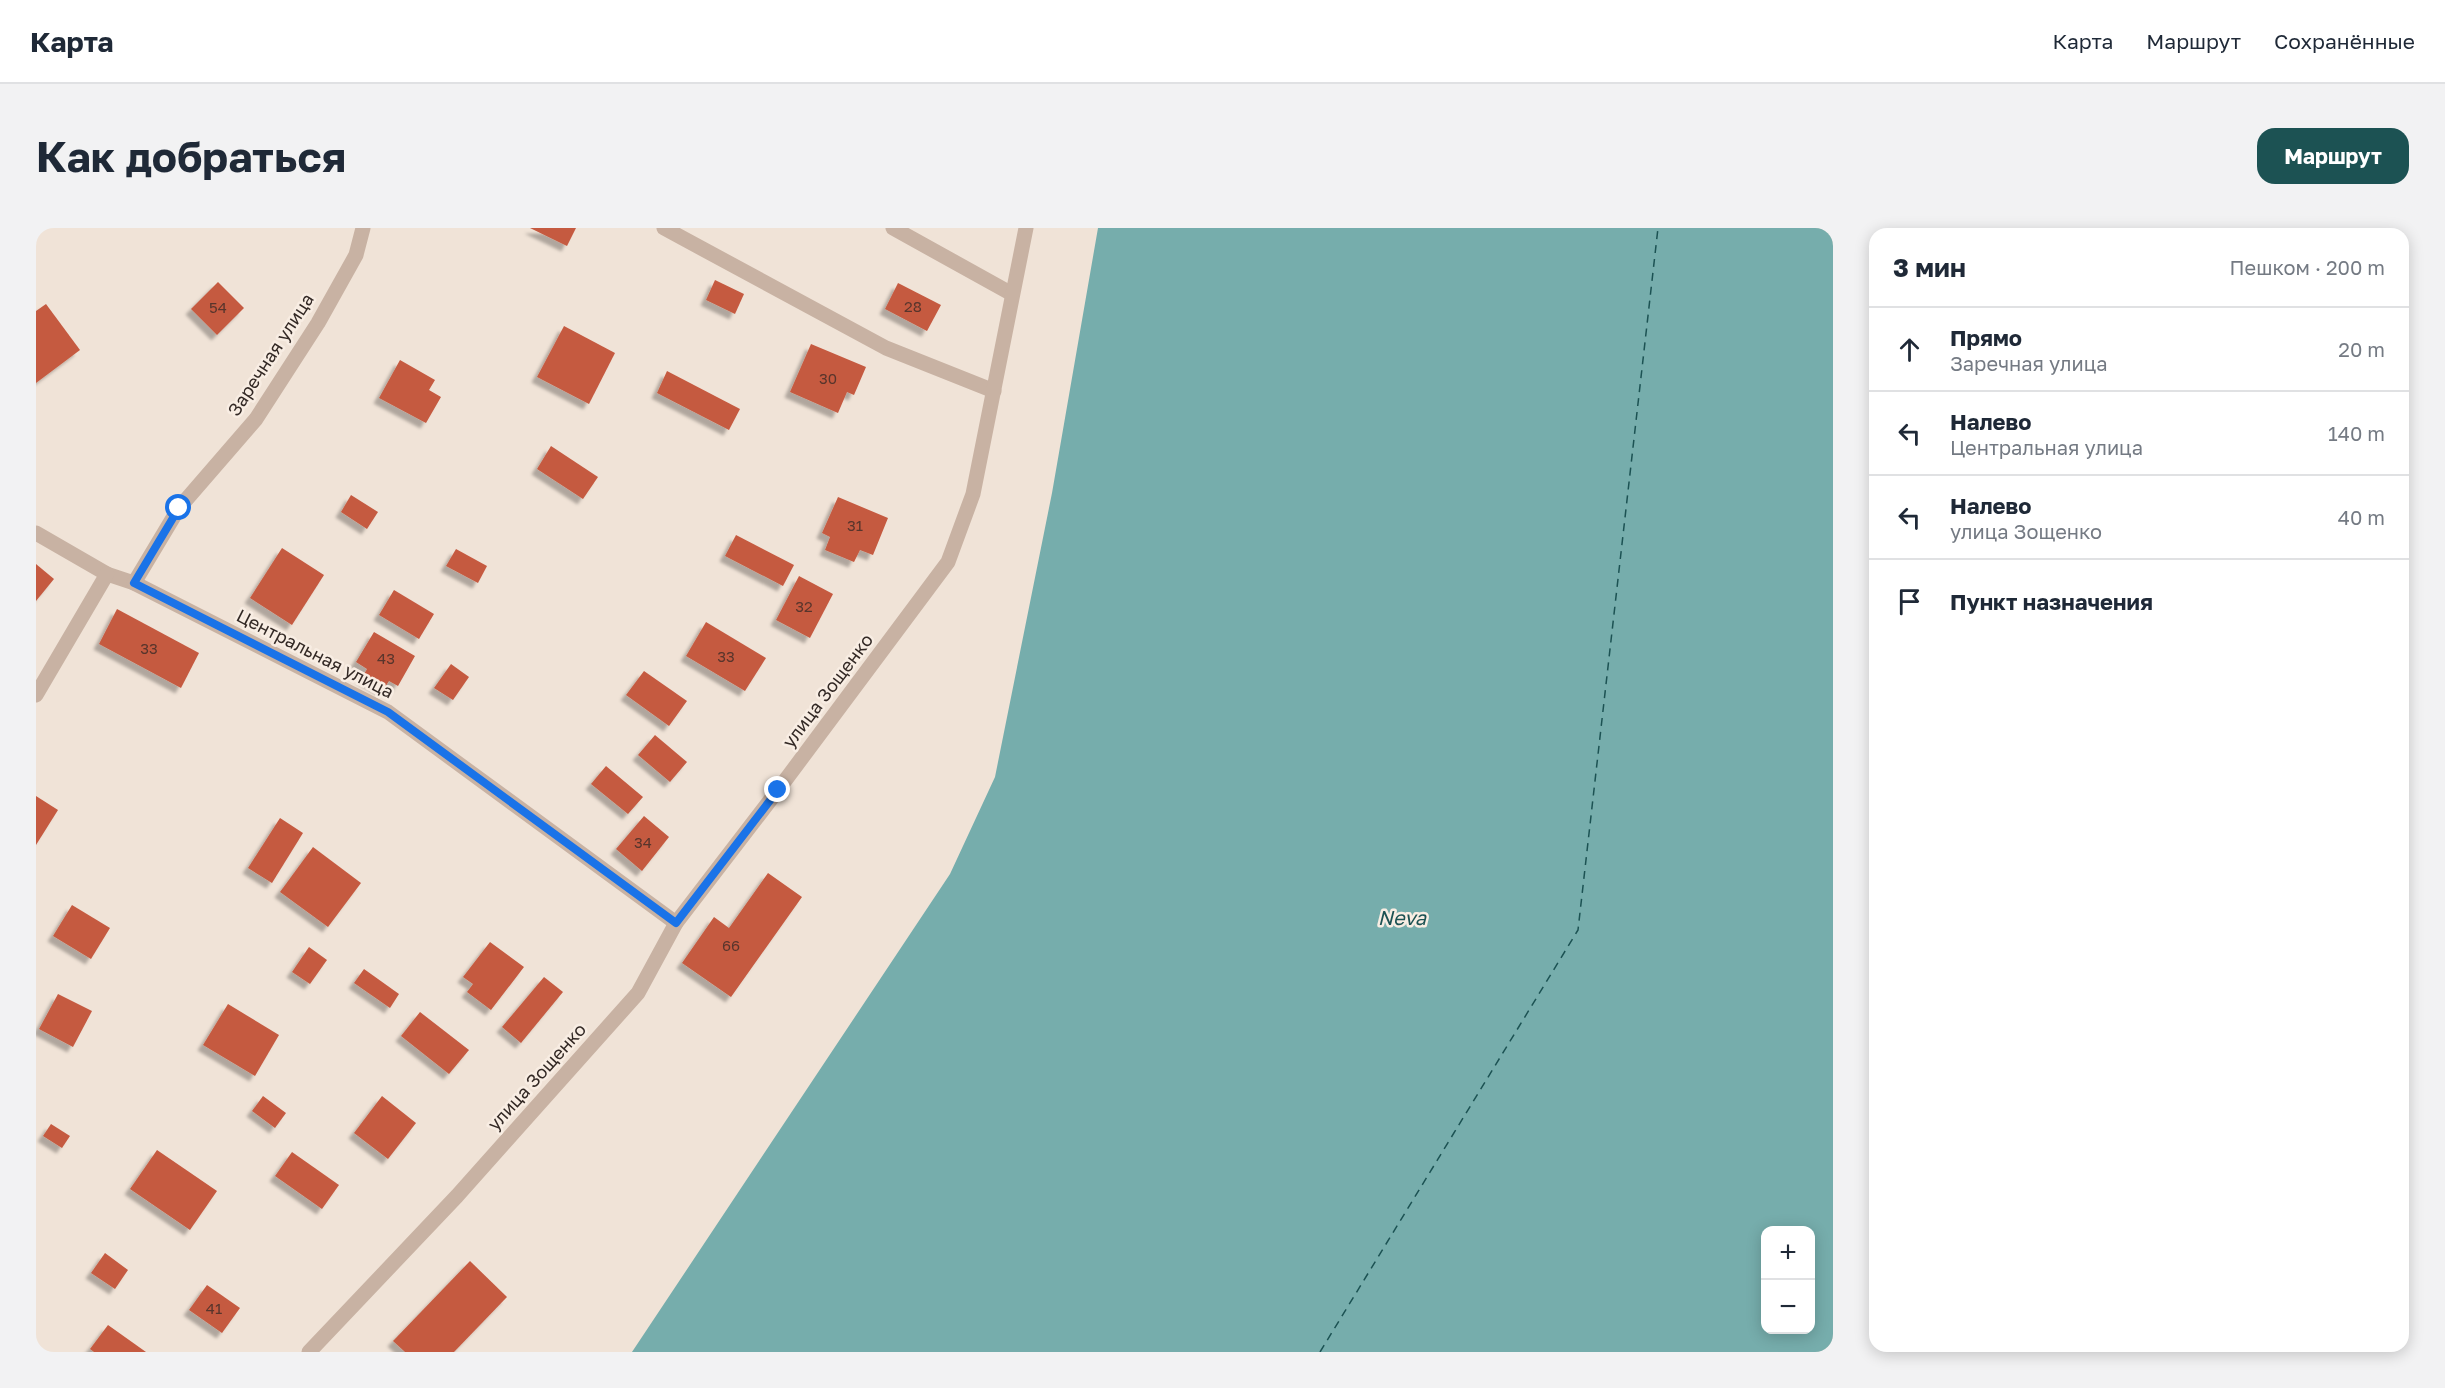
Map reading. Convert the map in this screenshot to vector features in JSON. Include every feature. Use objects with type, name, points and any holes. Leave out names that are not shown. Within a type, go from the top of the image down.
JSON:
[{"type":"street","name":"Заречная улица","points":[[134,583],[179,508],[256,419],[318,323],[356,255],[363,228]]},
{"type":"street","points":[[664,228],[886,348],[994,391]]},
{"type":"street","points":[[893,228],[1012,294]]},
{"type":"street","name":"улица Зощенко","points":[[309,1352],[457,1196],[638,993],[676,923],[948,562],[974,494],[1026,228]]},
{"type":"street","name":"Центральная улица","points":[[36,533],[107,574],[134,583],[388,712],[676,923]]},
{"type":"street","points":[[36,695],[107,574]]},
{"type":"water","name":"Neva","points":[[1098,228],[1833,228],[1833,1352],[632,1352],[950,874],[995,777],[1052,493]]},
{"type":"building","points":[[530,228],[576,228],[567,246]]},
{"type":"building","points":[[715,280],[744,294],[735,314],[706,300]]},
{"type":"building","points":[[218,282],[244,308],[217,335],[191,309]]},
{"type":"building","points":[[898,283],[941,305],[927,331],[885,309]]},
{"type":"building","points":[[46,304],[80,350],[36,383],[36,311]]},
{"type":"building","points":[[564,326],[615,353],[589,404],[537,377]]},
{"type":"building","points":[[811,344],[866,367],[854,395],[847,392],[838,413],[790,392]]},
{"type":"building","points":[[400,360],[435,380],[429,390],[441,397],[426,423],[379,398]]},
{"type":"building","points":[[667,371],[740,409],[729,430],[657,393]]},
{"type":"building","points":[[551,446],[598,477],[583,499],[537,469]]},
{"type":"building","points":[[351,495],[378,512],[367,529],[341,512]]},
{"type":"building","points":[[838,497],[888,518],[873,555],[860,550],[854,562],[825,550],[830,537],[822,533]]},
{"type":"building","points":[[736,535],[794,565],[783,586],[725,556]]},
{"type":"building","points":[[282,548],[324,575],[292,625],[250,598]]},
{"type":"building","points":[[456,549],[487,566],[478,583],[446,566]]},
{"type":"building","points":[[36,564],[54,579],[36,601]]},
{"type":"building","points":[[799,576],[833,594],[810,638],[776,620]]},
{"type":"building","points":[[394,590],[434,614],[419,639],[379,615]]},
{"type":"building","points":[[117,609],[199,653],[181,688],[99,644]]},
{"type":"building","points":[[706,622],[766,658],[745,691],[686,656]]},
{"type":"building","points":[[374,632],[415,656],[398,686],[389,681],[383,690],[362,678],[367,669],[356,662]]},
{"type":"building","points":[[451,664],[469,677],[453,700],[434,688]]},
{"type":"building","points":[[644,671],[687,701],[669,726],[626,695]]},
{"type":"building","points":[[655,735],[687,762],[670,782],[638,755]]},
{"type":"building","points":[[606,766],[643,797],[628,814],[591,784]]},
{"type":"building","points":[[36,796],[58,810],[36,845]]},
{"type":"building","points":[[644,816],[669,837],[642,871],[616,849]]},
{"type":"building","points":[[280,818],[303,833],[272,883],[248,868]]},
{"type":"building","points":[[313,847],[361,883],[328,927],[280,892]]},
{"type":"building","points":[[768,873],[802,897],[731,997],[682,963],[714,917],[729,928]]},
{"type":"building","points":[[72,905],[110,928],[91,959],[53,936]]},
{"type":"building","points":[[490,942],[524,967],[491,1010],[467,992],[473,984],[463,977]]},
{"type":"building","points":[[309,947],[327,960],[310,984],[292,972]]},
{"type":"building","points":[[364,969],[399,994],[390,1008],[354,983]]},
{"type":"building","points":[[544,977],[563,992],[521,1043],[502,1027]]},
{"type":"building","points":[[58,994],[92,1011],[73,1047],[39,1029]]},
{"type":"building","points":[[228,1004],[279,1035],[255,1076],[203,1045]]},
{"type":"building","points":[[420,1012],[469,1050],[449,1074],[401,1036]]},
{"type":"building","points":[[263,1096],[286,1113],[275,1128],[252,1111]]},
{"type":"building","points":[[382,1096],[416,1123],[388,1159],[354,1133]]},
{"type":"building","points":[[51,1124],[70,1136],[62,1148],[43,1136]]},
{"type":"building","points":[[157,1150],[217,1191],[190,1230],[130,1189]]},
{"type":"building","points":[[292,1152],[339,1185],[322,1209],[275,1176]]},
{"type":"building","points":[[105,1253],[128,1270],[115,1289],[91,1273]]},
{"type":"building","points":[[470,1261],[507,1297],[454,1352],[405,1352],[393,1341]]},
{"type":"building","points":[[207,1285],[240,1308],[222,1333],[189,1310]]},
{"type":"building","points":[[108,1325],[146,1352],[94,1352],[90,1349]]},
{"type":"ferry route","points":[[1320,1352],[1578,930],[1658,228]]},
{"type":"route","points":[[179,508],[134,583],[388,712],[676,923],[778,790]]}]
